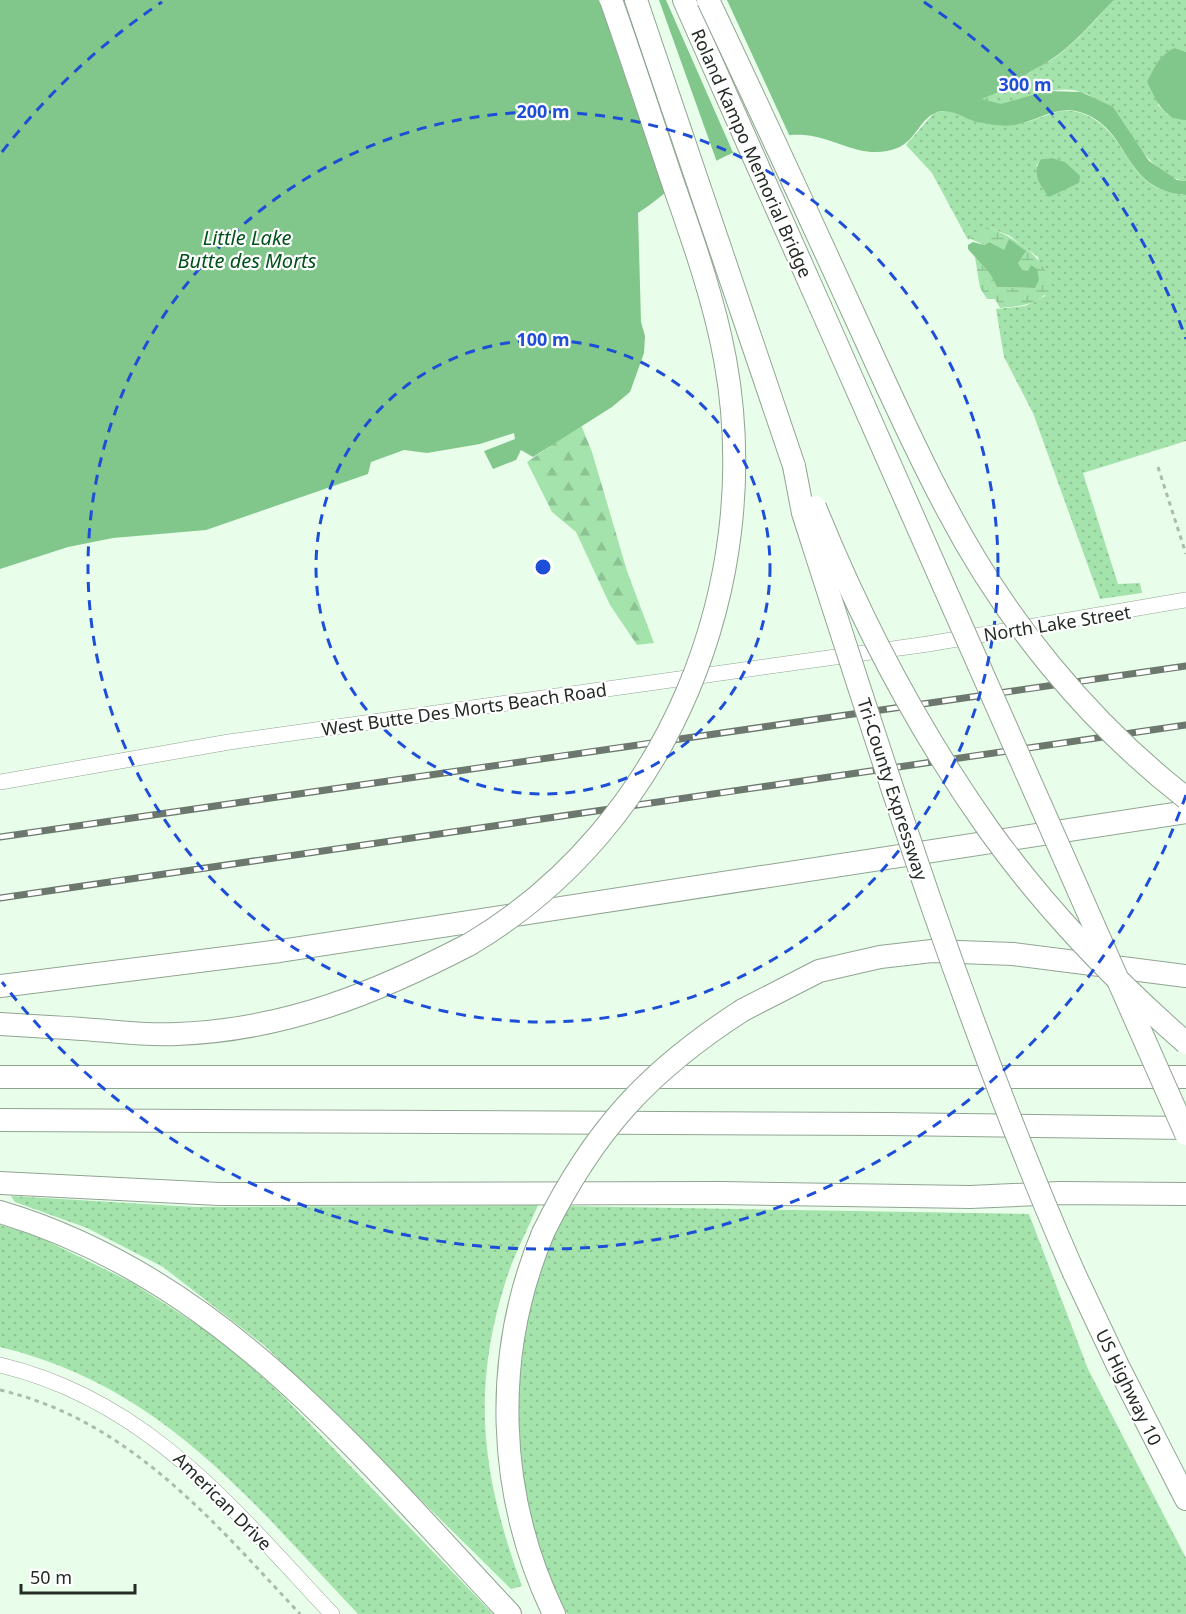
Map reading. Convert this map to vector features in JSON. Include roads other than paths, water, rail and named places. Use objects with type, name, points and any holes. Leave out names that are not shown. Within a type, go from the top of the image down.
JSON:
[{"type":"highway","points":[[0,1024],[153,1035],[267,1024],[332,1007],[407,977],[505,923],[557,880],[600,835],[629,796],[680,712],[711,628],[727,563],[734,472],[732,410],[725,359],[698,256],[611,0]]},
{"type":"highway","name":"Tri-County Expressway","points":[[636,0],[794,466],[802,513],[952,967],[1029,1171],[1074,1273]]},
{"type":"highway","name":"Roland Kampo Memorial Bridge","points":[[684,0],[1186,1134]]},
{"type":"highway","points":[[708,0],[910,435],[948,511],[1014,618],[1047,660],[1083,702],[1132,752],[1186,798]]},
{"type":"highway","points":[[794,466],[812,501],[867,626],[896,681],[934,747],[990,831],[1092,952],[1140,1003],[1186,1043]]},
{"type":"highway","points":[[0,986],[291,950],[1186,813]]},
{"type":"highway","points":[[554,1614],[538,1575],[516,1506],[507,1424],[507,1393],[514,1326],[531,1262],[572,1175],[623,1108],[686,1048],[744,1010],[819,971],[879,957],[932,951],[1013,954],[1186,975]]},
{"type":"highway","points":[[0,1077],[1186,1077]]},
{"type":"highway","points":[[0,1120],[877,1124],[1186,1128]]},
{"type":"highway","points":[[0,1183],[219,1194],[722,1193],[959,1197],[1060,1193],[1186,1194]]},
{"type":"highway","points":[[0,1212],[73,1239],[138,1271],[198,1309],[247,1346],[290,1383],[339,1432],[510,1614]]},
{"type":"highway","name":"US Highway 10","points":[[1074,1273],[1122,1376],[1186,1499]]},
{"type":"street","name":"North Lake Street","points":[[928,644],[1186,600]]},
{"type":"street","name":"West Butte Des Morts Beach Road","points":[[0,782],[229,742],[928,644]]},
{"type":"street","name":"American Drive","points":[[0,1365],[44,1379],[85,1396],[156,1438],[201,1475],[332,1614]]},
{"type":"water","name":"Little Lake Butte des Morts","points":[[0,0],[1114,0],[1075,40],[1029,73],[1020,83],[982,99],[1001,104],[1047,91],[1081,92],[1113,107],[1149,161],[1177,180],[1186,181],[1186,195],[1165,191],[1149,182],[1137,171],[1109,131],[1097,120],[1071,110],[1055,112],[1023,123],[1005,126],[973,121],[952,112],[941,111],[929,117],[904,144],[887,151],[866,151],[804,135],[789,135],[756,143],[690,175],[638,213],[641,322],[645,336],[644,353],[630,392],[612,407],[533,457],[521,450],[516,460],[493,469],[484,451],[515,439],[514,433],[480,444],[427,453],[404,450],[371,462],[368,474],[206,530],[113,538],[68,547],[0,569]]},
{"type":"water","points":[[1175,48],[1186,52],[1186,120],[1178,119],[1166,112],[1147,82],[1161,58]]},
{"type":"water","points":[[1052,158],[1065,162],[1080,176],[1079,183],[1049,197],[1040,183],[1037,169],[1041,159]]},
{"type":"water","points":[[1009,239],[1026,251],[1018,263],[1022,270],[1028,271],[1031,265],[1037,269],[1039,280],[1035,288],[997,287],[990,274],[968,249],[968,245],[973,242],[984,245],[990,242],[1004,250]]},
{"type":"railway","points":[[0,837],[1186,666]]},
{"type":"railway","points":[[0,898],[1186,725]]}]
